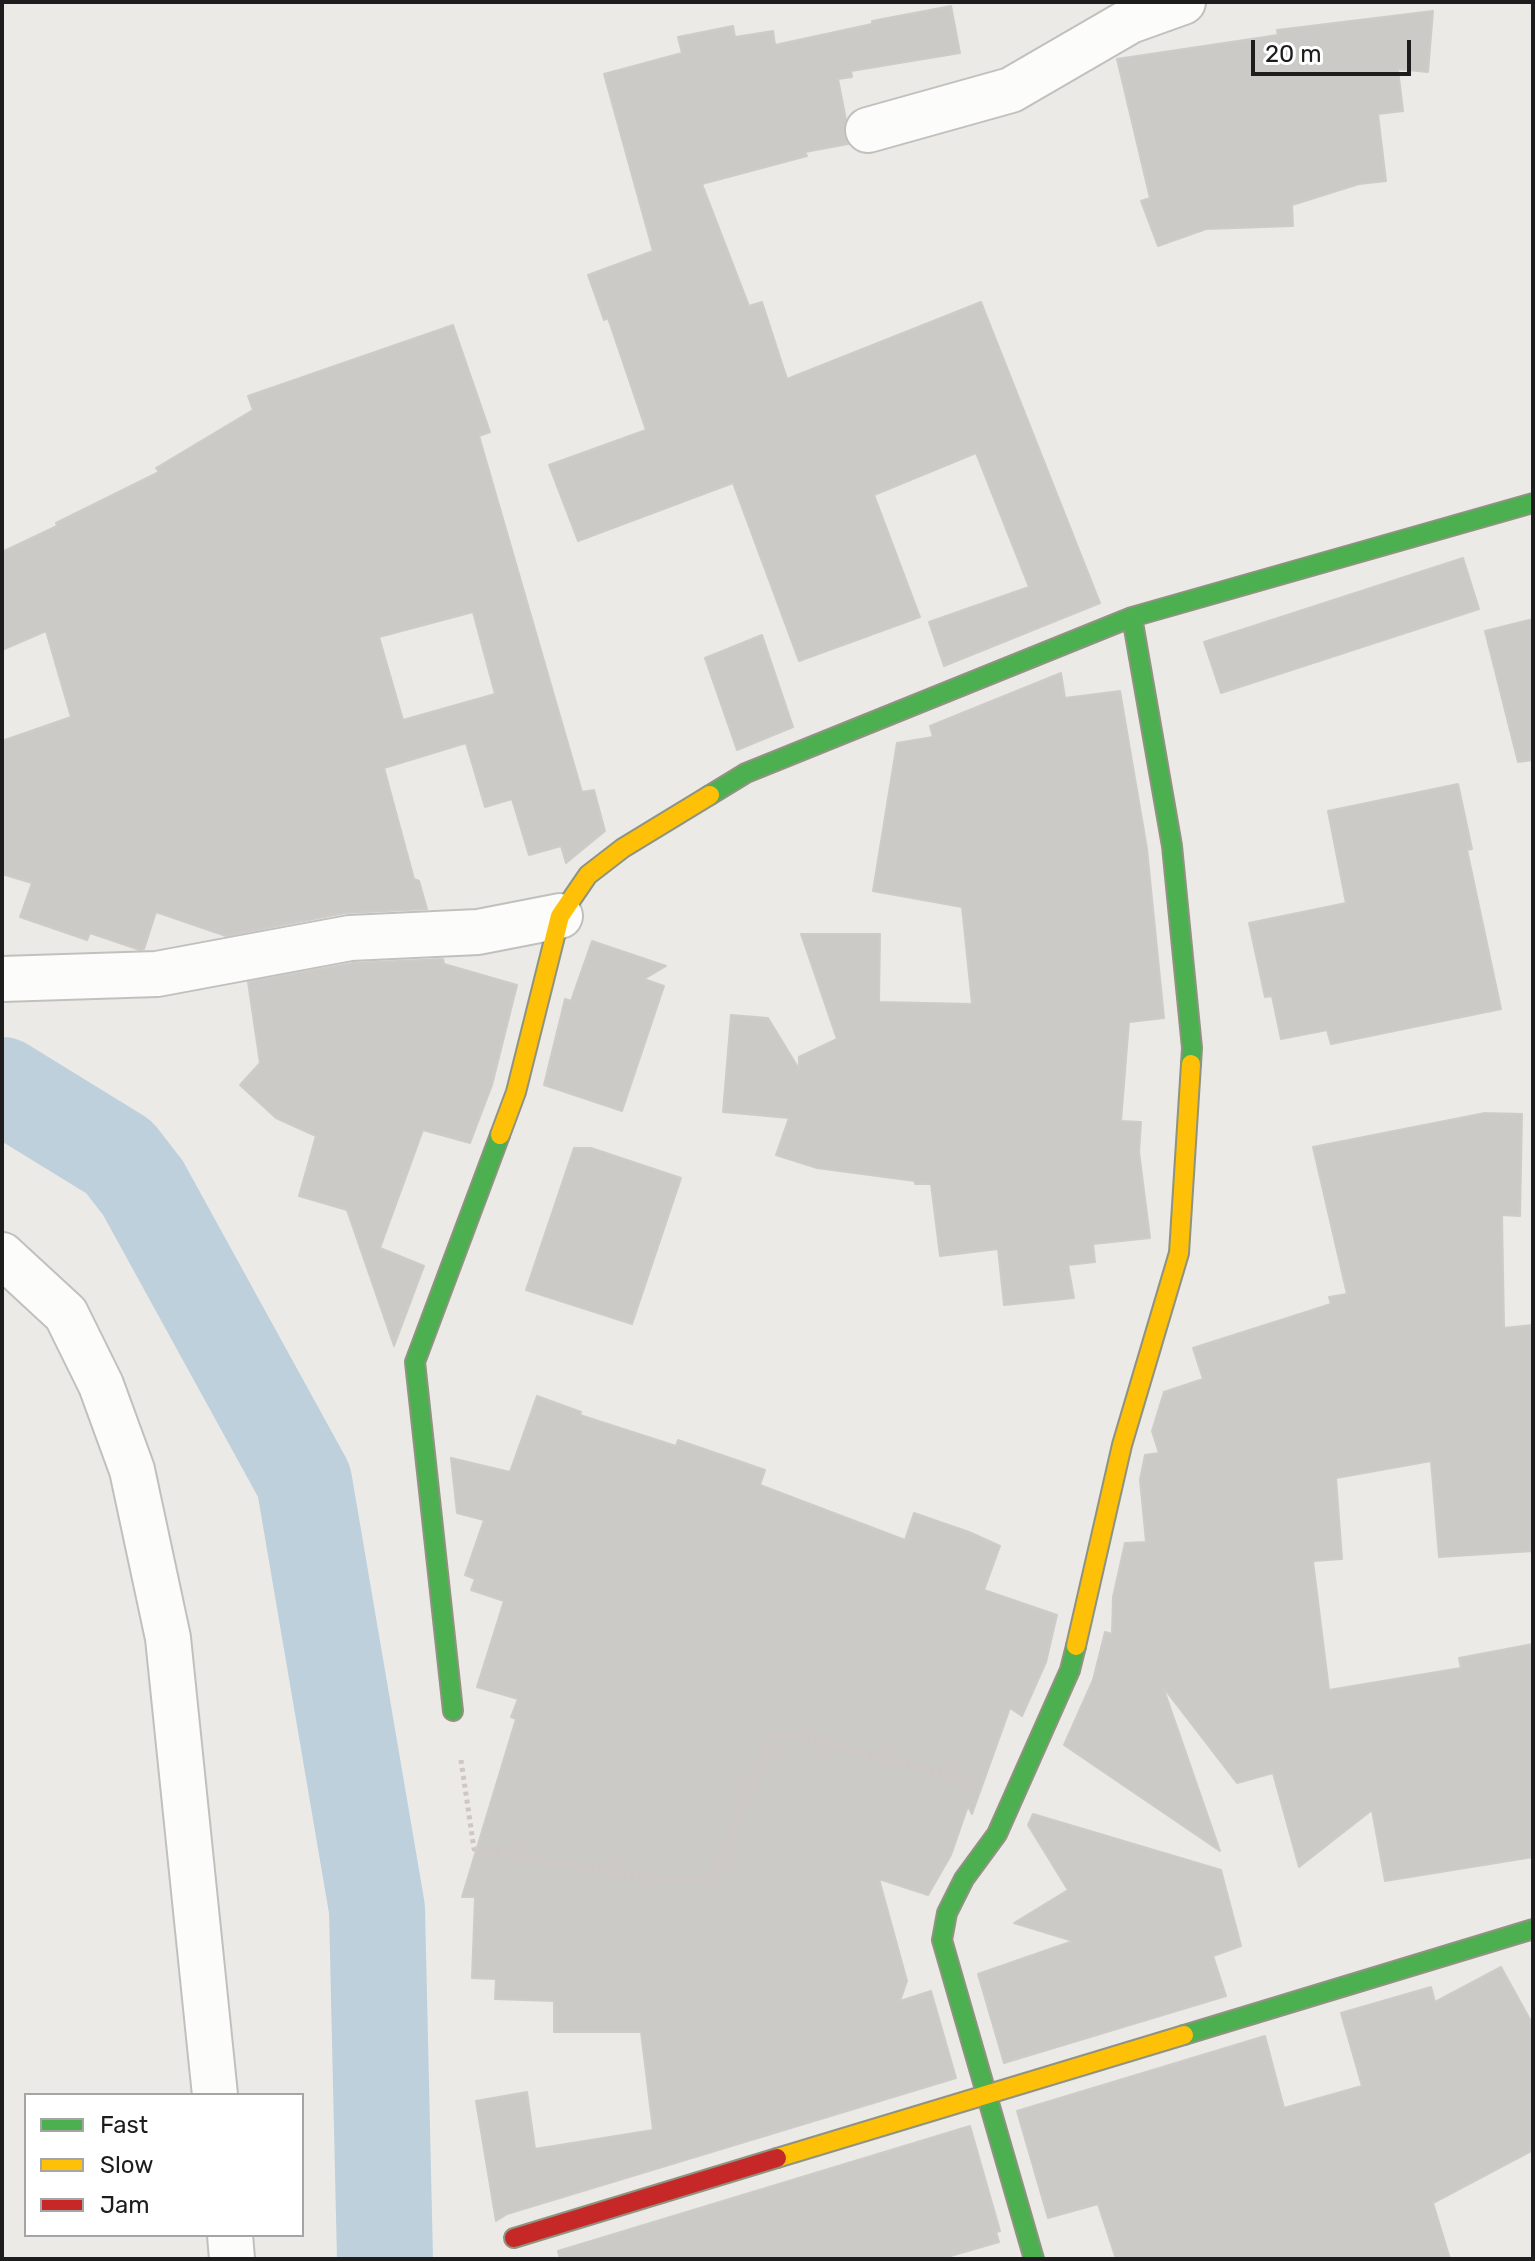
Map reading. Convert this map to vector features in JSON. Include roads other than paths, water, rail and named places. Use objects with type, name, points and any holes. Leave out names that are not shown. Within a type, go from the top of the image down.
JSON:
[{"type":"street","points":[[868,130],[1011,90],[1130,21],[1183,2]]},
{"type":"street","points":[[453,1711],[415,1362],[516,1092],[560,916],[588,875],[623,848],[746,773],[1132,617],[1533,503]]},
{"type":"street","points":[[1034,2259],[942,1940],[947,1913],[964,1879],[997,1834],[1070,1670],[1135,1397],[1179,1253],[1192,1048],[1172,846],[1132,617]]},
{"type":"street","points":[[2,979],[157,974],[350,938],[478,932],[560,916]]},
{"type":"street","points":[[2,1255],[66,1314],[101,1385],[132,1470],[168,1638],[215,2093]]},
{"type":"street","points":[[514,2238],[1533,1929]]},
{"type":"street","points":[[230,2237],[232,2259]]},
{"type":"waterway","points":[[2,1085],[119,1157],[143,1188],[304,1481],[377,1909],[385,2259]]}]
